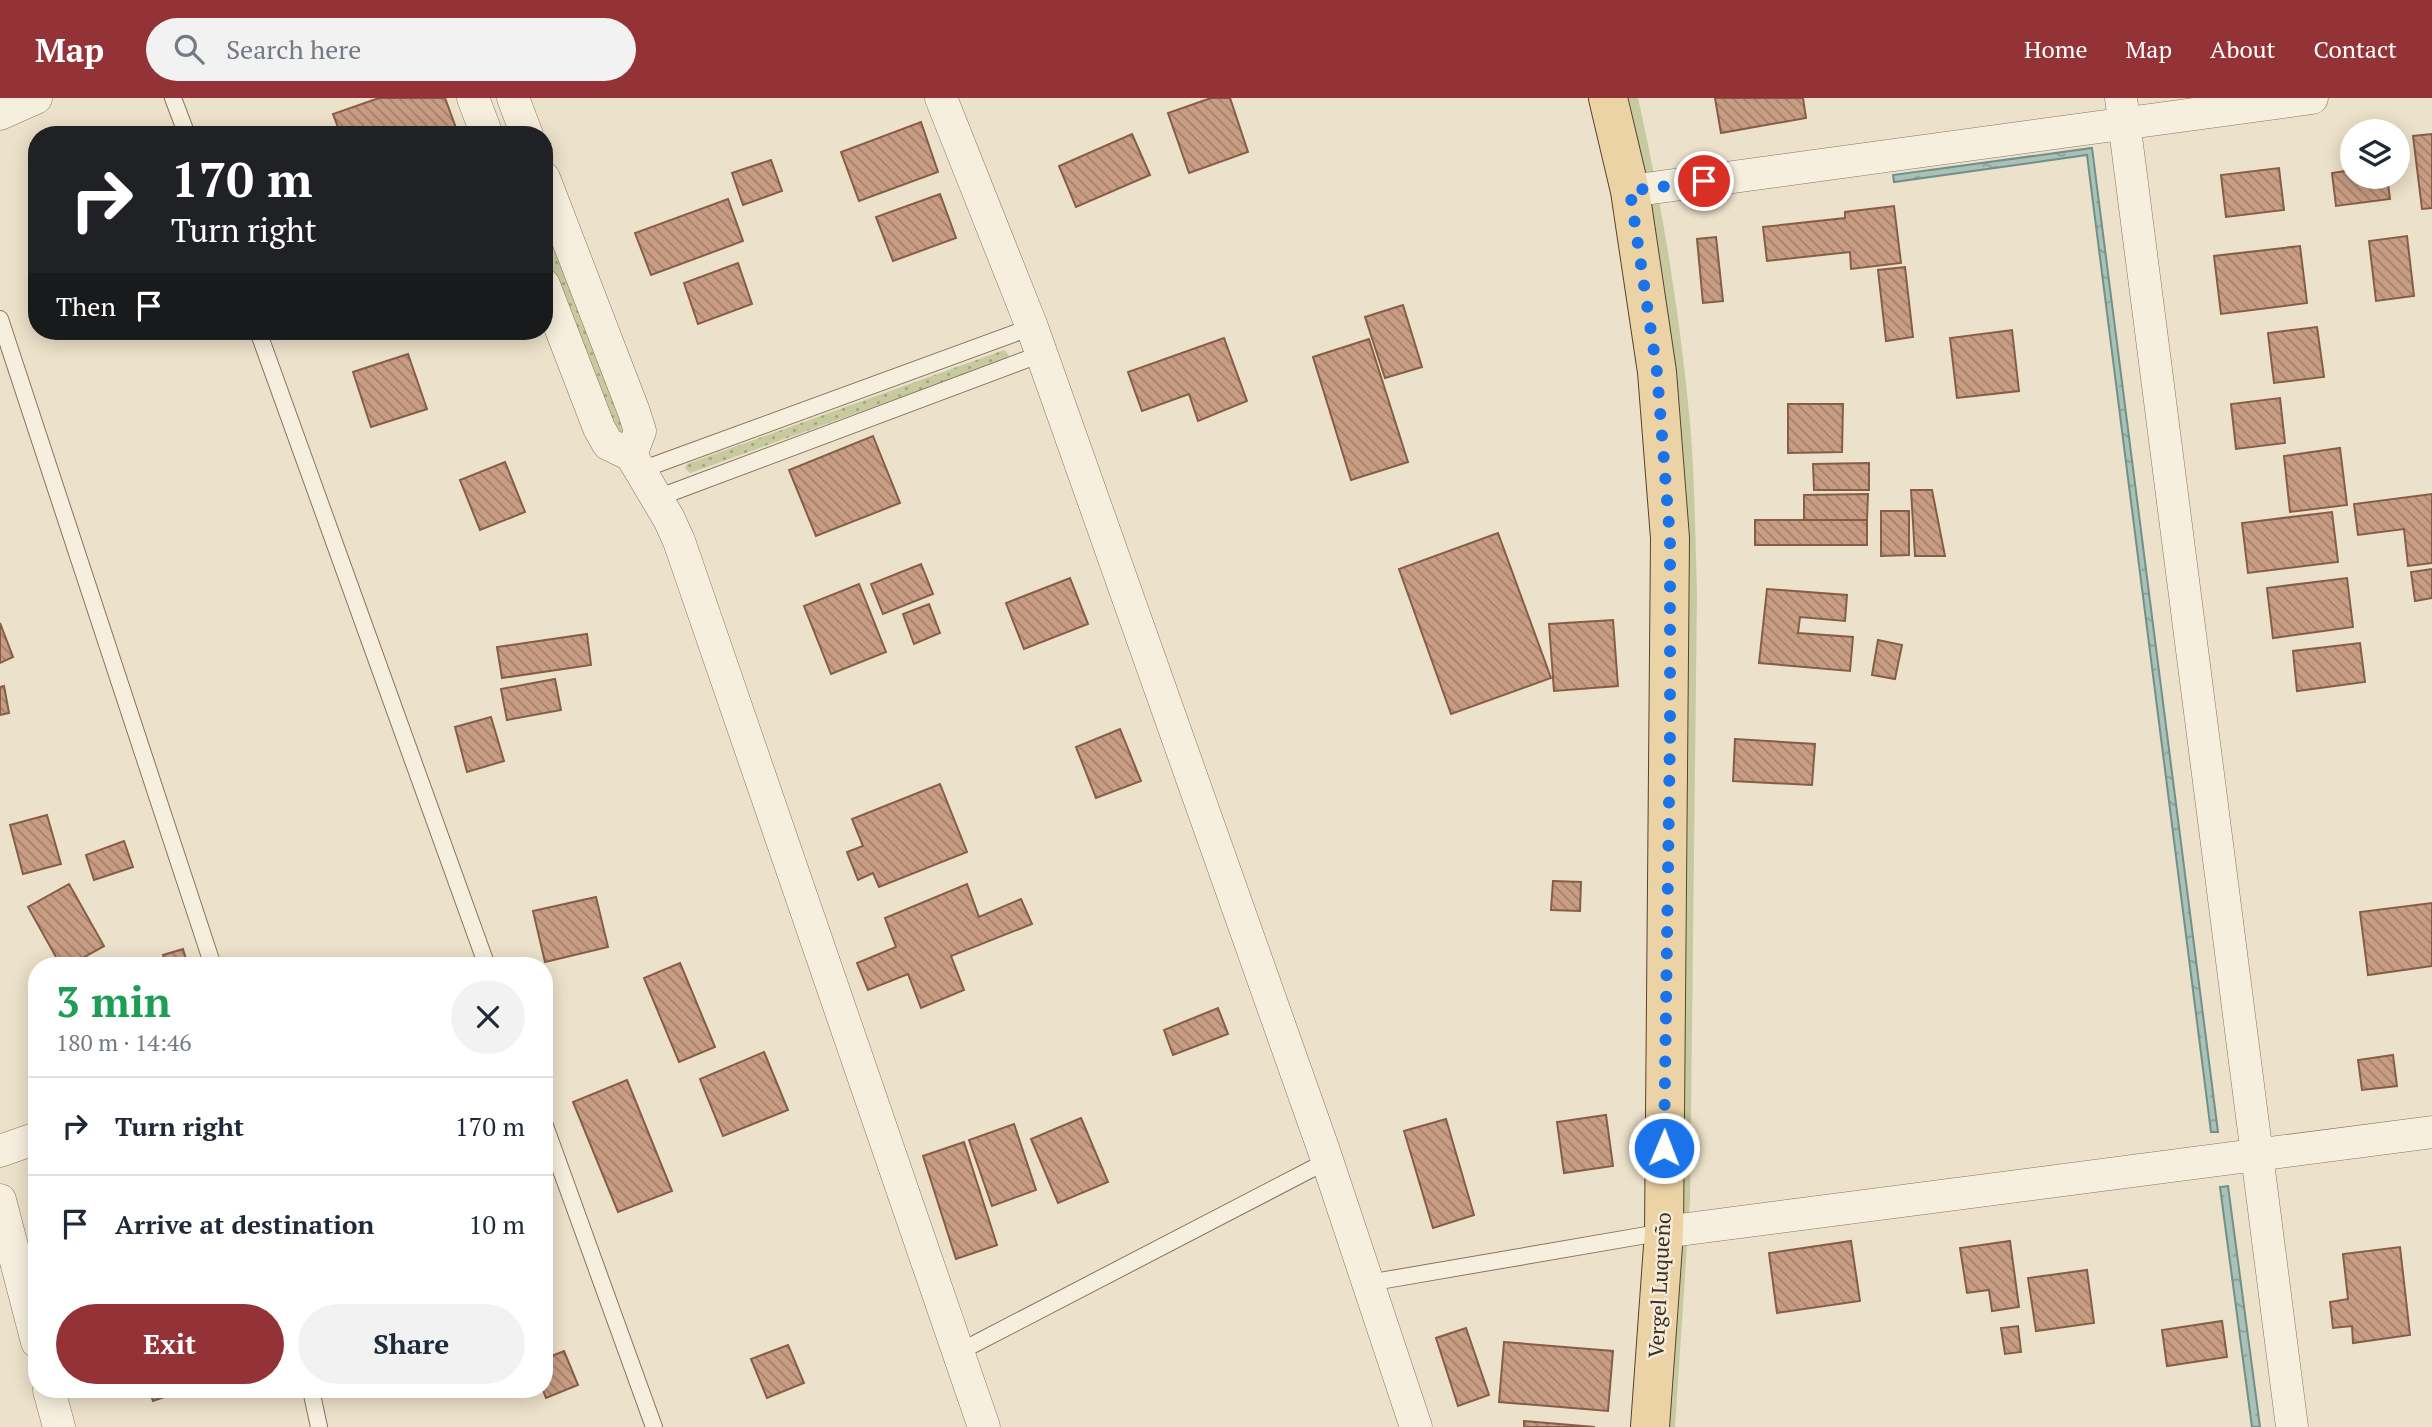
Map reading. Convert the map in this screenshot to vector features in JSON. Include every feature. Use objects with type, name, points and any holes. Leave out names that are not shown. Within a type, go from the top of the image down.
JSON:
[{"type":"main road","name":"Vergel Luqueño","points":[[1608,98],[1630,191],[1657,372],[1670,538],[1664,1232],[1650,1427]]},
{"type":"street","points":[[0,114],[36,98]]},
{"type":"street","points":[[473,98],[484,126]]},
{"type":"street","points":[[513,98],[524,126]]},
{"type":"street","points":[[941,98],[1036,340],[1327,1161],[1416,1427]]},
{"type":"street","points":[[1630,191],[2123,110],[2312,98]]},
{"type":"street","points":[[2123,110],[2292,1427]]},
{"type":"street","points":[[553,201],[635,412],[640,430],[636,462]]},
{"type":"street","points":[[553,308],[599,428],[608,444],[636,462],[679,541],[984,1427]]},
{"type":"street","points":[[1664,1232],[2432,1132]]},
{"type":"street","points":[[0,1151],[28,1141]]},
{"type":"street","points":[[0,1200],[28,1307]]},
{"type":"street","points":[[51,1398],[59,1427]]},
{"type":"lane","points":[[173,98],[184,126]]},
{"type":"lane","points":[[0,319],[210,957]]},
{"type":"lane","points":[[261,340],[485,957]]},
{"type":"lane","points":[[636,462],[1036,340]]},
{"type":"lane","points":[[657,498],[1036,340]]},
{"type":"lane","points":[[553,1148],[654,1427]]},
{"type":"lane","points":[[958,1352],[1327,1161]]},
{"type":"lane","points":[[1368,1283],[1664,1232]]},
{"type":"lane","points":[[313,1398],[319,1427]]},
{"type":"green space","points":[[1629,98],[1638,98],[1669,260],[1686,382],[1695,508],[1697,593],[1690,1200],[1675,1427],[1666,1427],[1686,499],[1678,398],[1665,298]]},
{"type":"green space","points":[[553,238],[625,427],[623,434],[613,432],[553,275]]},
{"type":"green space","points":[[1004,350],[1009,355],[1007,359],[690,473],[685,468],[687,464]]},
{"type":"water","points":[[2092,148],[2218,1132],[2211,1132],[2087,155],[1894,182],[1893,175]]},
{"type":"water","points":[[2228,1186],[2260,1427],[2252,1427],[2220,1187]]},
{"type":"building","points":[[379,98],[445,98],[455,126],[338,126],[333,114]]},
{"type":"building","points":[[1211,98],[1230,98],[1248,152],[1189,173],[1168,113]]},
{"type":"building","points":[[1715,98],[1803,98],[1806,118],[1721,133]]},
{"type":"building","points":[[921,122],[938,172],[859,201],[841,152]]},
{"type":"building","points":[[1132,134],[1150,175],[1076,207],[1059,166]]},
{"type":"building","points":[[2432,134],[2432,208],[2422,209],[2413,136]]},
{"type":"building","points":[[771,160],[782,191],[743,205],[732,173]]},
{"type":"building","points":[[2279,168],[2284,210],[2226,217],[2221,175]]},
{"type":"building","points":[[2340,172],[2340,189],[2389,189],[2390,199],[2336,206],[2332,173]]},
{"type":"building","points":[[940,194],[956,238],[893,261],[876,217]]},
{"type":"building","points":[[728,199],[743,241],[651,275],[635,233]]},
{"type":"building","points":[[1894,206],[1901,263],[1851,269],[1850,252],[1767,261],[1763,227],[1845,218],[1845,212]]},
{"type":"building","points":[[2407,236],[2414,296],[2376,301],[2369,241]]},
{"type":"building","points":[[1716,237],[1723,301],[1703,303],[1697,239]]},
{"type":"building","points":[[2300,246],[2307,303],[2221,314],[2214,256]]},
{"type":"building","points":[[738,263],[752,304],[698,324],[684,283]]},
{"type":"building","points":[[1905,267],[1913,337],[1886,341],[1878,270]]},
{"type":"building","points":[[1403,305],[1422,367],[1385,378],[1365,317]]},
{"type":"building","points":[[2317,327],[2324,377],[2274,383],[2268,333]]},
{"type":"building","points":[[2012,330],[2019,391],[1957,398],[1950,338]]},
{"type":"building","points":[[1224,338],[1247,401],[1198,421],[1189,394],[1142,411],[1128,372]]},
{"type":"building","points":[[1369,339],[1408,462],[1351,480],[1313,357]]},
{"type":"building","points":[[408,354],[427,409],[371,427],[353,372]]},
{"type":"building","points":[[2280,398],[2285,443],[2236,449],[2231,404]]},
{"type":"building","points":[[1788,404],[1843,404],[1842,452],[1788,453]]},
{"type":"building","points":[[873,436],[900,503],[816,536],[789,470]]},
{"type":"building","points":[[2340,448],[2347,505],[2290,512],[2284,456]]},
{"type":"building","points":[[505,462],[525,512],[480,530],[460,480]]},
{"type":"building","points":[[1869,463],[1869,490],[1814,490],[1813,464]]},
{"type":"building","points":[[1911,490],[1932,490],[1945,556],[1915,556]]},
{"type":"building","points":[[1868,494],[1867,520],[1804,520],[1804,495]]},
{"type":"building","points":[[2432,494],[2432,563],[2408,566],[2404,529],[2358,535],[2354,504]]},
{"type":"building","points":[[1881,511],[1909,511],[1909,555],[1881,556]]},
{"type":"building","points":[[2332,512],[2338,562],[2248,573],[2242,523]]},
{"type":"building","points":[[1755,520],[1867,520],[1867,545],[1755,545]]},
{"type":"building","points":[[1498,533],[1551,678],[1451,714],[1399,569]]},
{"type":"building","points":[[921,564],[933,594],[883,614],[871,584]]},
{"type":"building","points":[[2432,569],[2432,598],[2415,601],[2411,572]]},
{"type":"building","points":[[1070,578],[1088,624],[1024,649],[1006,603]]},
{"type":"building","points":[[2347,578],[2353,627],[2273,638],[2267,588]]},
{"type":"building","points":[[859,584],[886,652],[831,674],[804,606]]},
{"type":"building","points":[[1767,589],[1847,595],[1845,621],[1800,617],[1798,633],[1853,637],[1850,671],[1759,663]]},
{"type":"building","points":[[929,604],[940,633],[914,644],[903,614]]},
{"type":"building","points":[[1613,620],[1618,686],[1554,691],[1549,624]]},
{"type":"building","points":[[0,623],[13,657],[0,663]]},
{"type":"building","points":[[587,634],[591,665],[502,678],[497,647]]},
{"type":"building","points":[[1878,640],[1902,645],[1895,679],[1872,675]]},
{"type":"building","points":[[2360,643],[2365,682],[2297,691],[2293,651]]},
{"type":"building","points":[[555,679],[561,710],[507,720],[501,689]]},
{"type":"building","points":[[4,686],[9,713],[0,715],[0,687]]},
{"type":"building","points":[[491,717],[504,761],[467,772],[455,727]]},
{"type":"building","points":[[1120,729],[1141,781],[1096,798],[1076,747]]},
{"type":"building","points":[[1735,739],[1815,744],[1812,785],[1733,781]]},
{"type":"building","points":[[940,784],[967,852],[879,887],[873,873],[858,880],[847,852],[863,846],[852,819]]},
{"type":"building","points":[[47,815],[61,864],[23,874],[10,825]]},
{"type":"building","points":[[124,841],[133,867],[94,880],[86,855]]},
{"type":"building","points":[[1553,881],[1581,882],[1580,911],[1551,910]]},
{"type":"building","points":[[69,884],[104,946],[84,957],[56,957],[28,907]]},
{"type":"building","points":[[967,884],[979,917],[1021,899],[1032,924],[951,956],[964,990],[921,1008],[908,974],[868,990],[857,963],[896,947],[885,918]]},
{"type":"building","points":[[596,897],[608,947],[553,960],[553,957],[544,957],[533,911]]},
{"type":"building","points":[[2432,903],[2432,966],[2368,975],[2360,912]]},
{"type":"building","points":[[183,949],[185,957],[164,957]]},
{"type":"building","points":[[680,963],[715,1047],[679,1062],[644,978]]},
{"type":"building","points":[[1218,1008],[1228,1034],[1173,1055],[1164,1030]]},
{"type":"building","points":[[764,1052],[788,1110],[723,1136],[700,1079]]},
{"type":"building","points":[[2393,1055],[2397,1086],[2362,1090],[2358,1060]]},
{"type":"building","points":[[627,1080],[672,1191],[618,1212],[573,1102]]},
{"type":"building","points":[[1606,1115],[1613,1166],[1564,1173],[1557,1122]]},
{"type":"building","points":[[1081,1118],[1108,1182],[1058,1203],[1031,1139]]},
{"type":"building","points":[[1446,1119],[1474,1215],[1433,1228],[1404,1131]]},
{"type":"building","points":[[1014,1124],[1036,1190],[992,1206],[969,1140]]},
{"type":"building","points":[[964,1142],[997,1245],[956,1259],[923,1156]]},
{"type":"building","points":[[1851,1241],[1860,1301],[1777,1313],[1769,1253]]},
{"type":"building","points":[[2010,1241],[2019,1307],[1992,1311],[1989,1290],[1967,1293],[1960,1248]]},
{"type":"building","points":[[2400,1247],[2410,1335],[2353,1343],[2352,1326],[2333,1328],[2330,1302],[2348,1299],[2343,1254]]},
{"type":"building","points":[[2087,1270],[2094,1323],[2036,1331],[2028,1278]]},
{"type":"building","points":[[2222,1321],[2227,1357],[2167,1366],[2162,1330]]},
{"type":"building","points":[[2018,1326],[2021,1352],[2005,1354],[2001,1328]]},
{"type":"building","points":[[1466,1328],[1489,1395],[1458,1406],[1436,1338]]},
{"type":"building","points":[[1504,1342],[1613,1351],[1608,1411],[1499,1402]]},
{"type":"building","points":[[788,1345],[804,1383],[767,1398],[751,1359]]},
{"type":"building","points":[[564,1351],[578,1385],[553,1395],[553,1355]]},
{"type":"building","points":[[1524,1421],[1595,1427],[1524,1427]]},
{"type":"route","points":[[1664,1148],[1670,538],[1657,372],[1630,191],[1704,181]]}]
